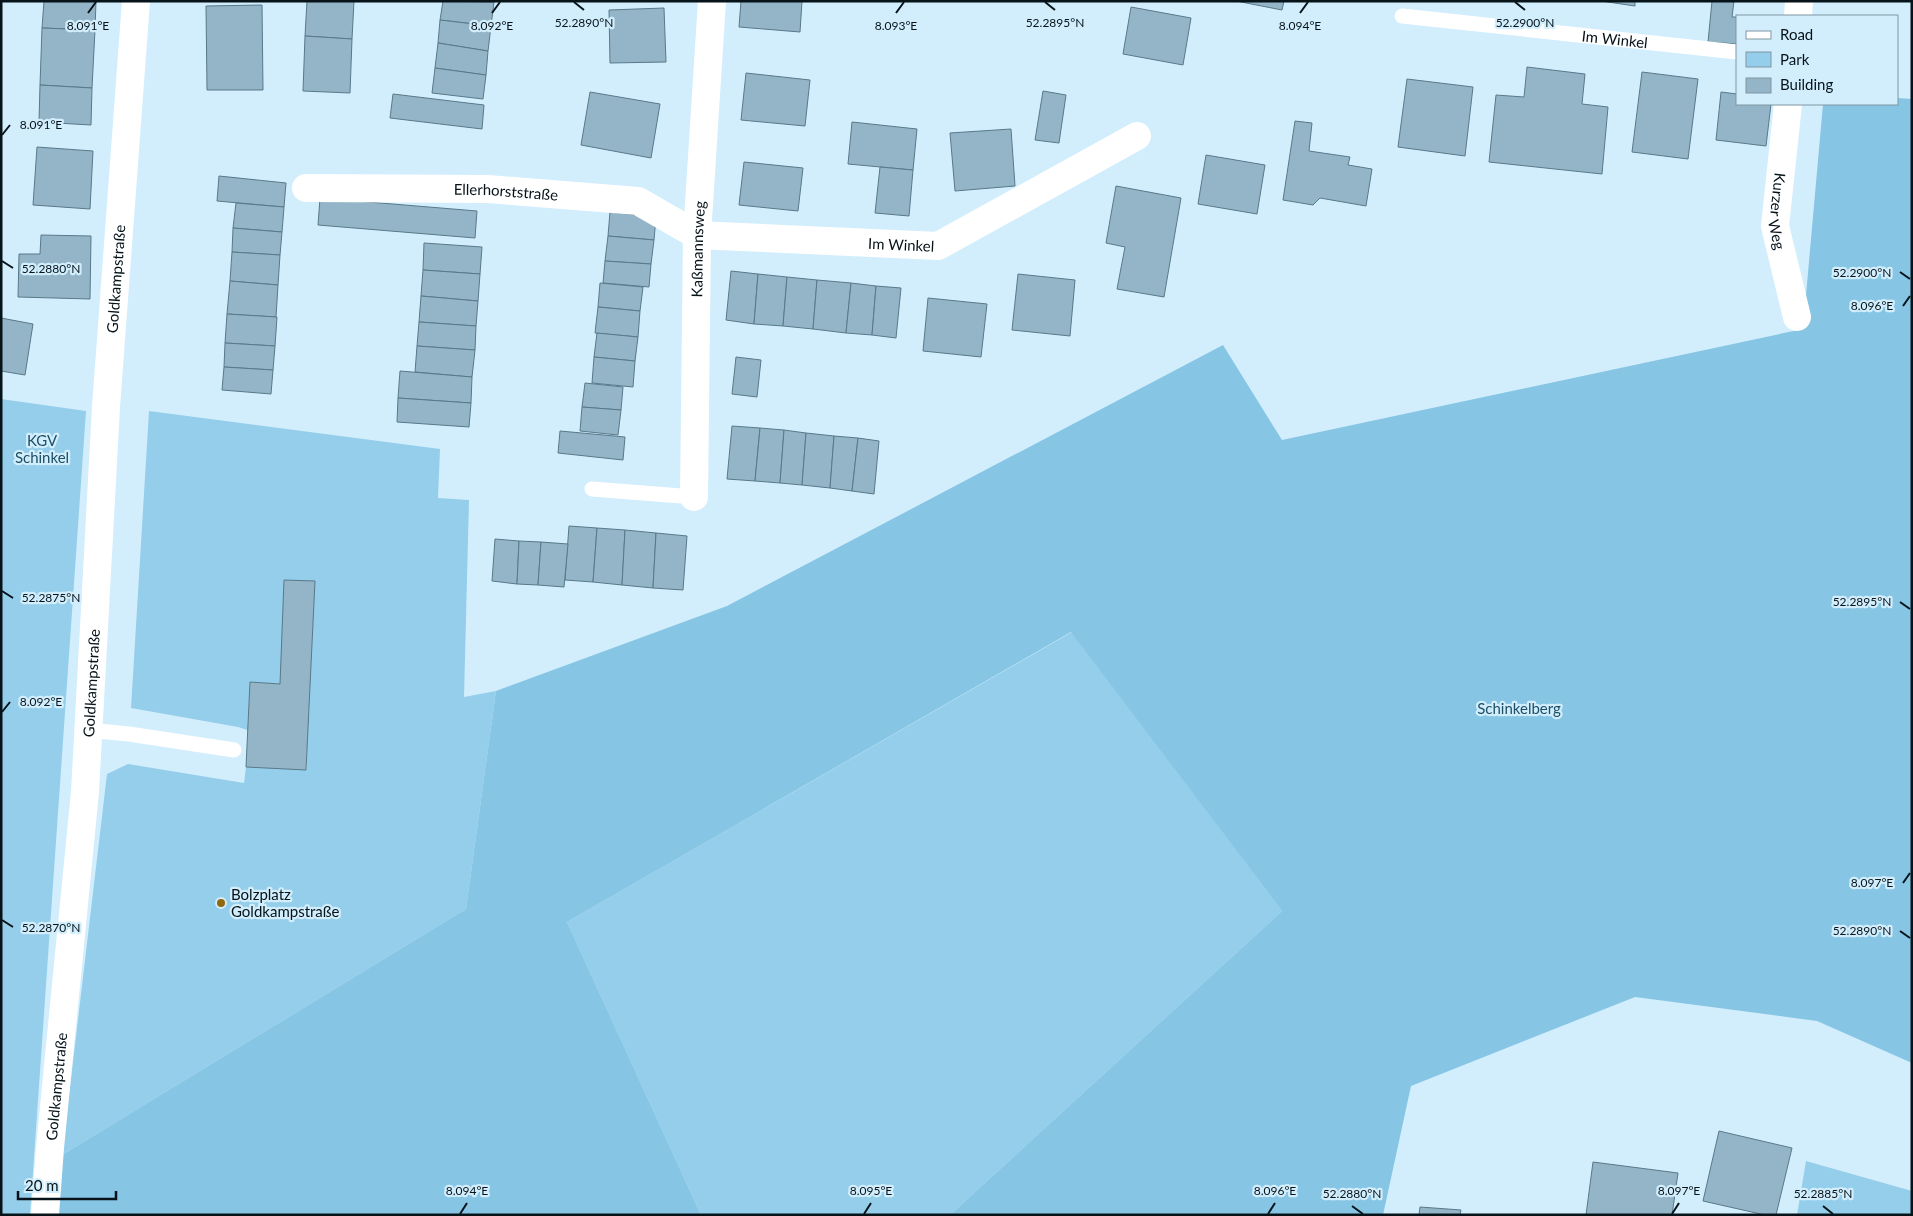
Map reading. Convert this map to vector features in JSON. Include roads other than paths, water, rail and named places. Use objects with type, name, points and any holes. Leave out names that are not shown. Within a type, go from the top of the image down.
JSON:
[{"type":"street","name":"Goldkampstraße","points":[[45,1215],[85,792],[106,408],[136,1]]},
{"type":"street","name":"Kaßmannsweg","points":[[694,497],[697,235],[712,1]]},
{"type":"street","points":[[1798,15],[1799,1]]},
{"type":"street","name":"Kurzer Weg","points":[[1788,105],[1775,226],[1797,317]]},
{"type":"street","name":"Im Winkel","points":[[697,235],[938,246],[1137,136]]},
{"type":"street","name":"Ellerhorststraße","points":[[306,188],[487,189],[638,200],[697,235]]},
{"type":"lane","name":"Im Winkel","points":[[1402,16],[1736,52]]},
{"type":"lane","points":[[592,490],[694,497]]},
{"type":"lane","points":[[88,730],[130,734],[234,750]]},
{"type":"place","name":"Bolzplatz Goldkampstraße","points":[[221,903]]},
{"type":"park label","name":"KGV Schinkel","points":[[42,448]]},
{"type":"park label","name":"Schinkelberg","points":[[1519,708]]}]
